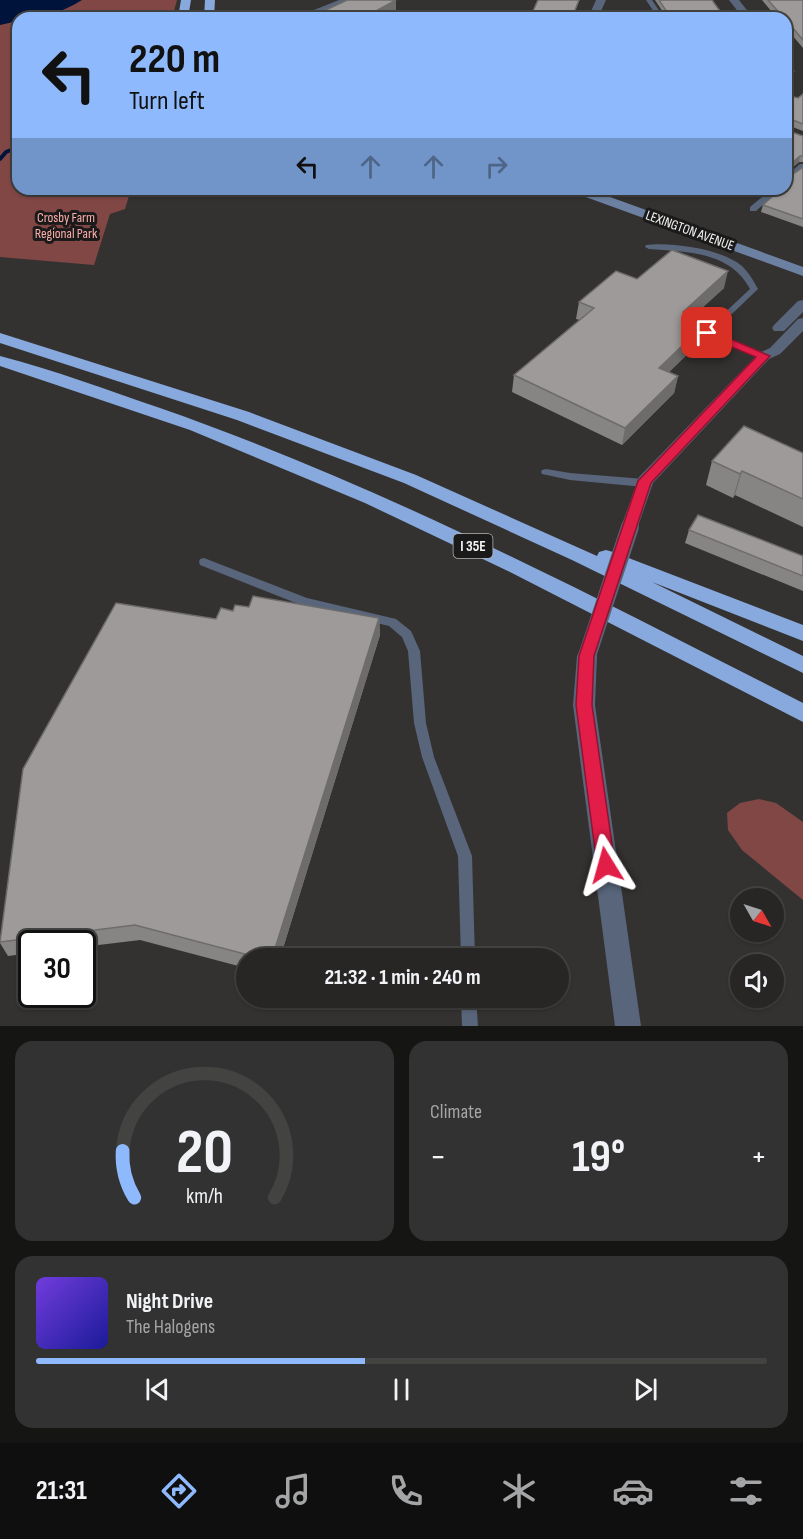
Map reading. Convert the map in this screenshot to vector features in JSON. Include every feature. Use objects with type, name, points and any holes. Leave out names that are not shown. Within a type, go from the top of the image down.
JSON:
[{"type":"highway","name":"I 35E","points":[[0,338],[143,383],[410,479],[579,555],[803,665]]},
{"type":"highway","name":"I 35E","points":[[0,361],[133,404],[224,437],[443,532],[545,580],[802,712]]},
{"type":"highway","points":[[463,503],[746,609],[803,633]]},
{"type":"street","points":[[315,12],[348,0]]},
{"type":"street","points":[[734,0],[743,12]]},
{"type":"street","name":"LEXINGTON AVENUE","points":[[592,195],[803,272]]},
{"type":"street","name":"LEXINGTON AVENUE","points":[[627,195],[803,260]]},
{"type":"street","points":[[764,356],[762,346],[803,304]]},
{"type":"street","points":[[628,1026],[584,705],[587,656],[644,483],[764,356],[775,351],[803,322]]},
{"type":"lane","points":[[753,209],[769,195]]},
{"type":"lane","points":[[649,247],[705,254],[729,262],[744,272],[754,289],[707,333],[764,356]]},
{"type":"lane","points":[[546,472],[582,479],[614,478],[644,483]]},
{"type":"lane","points":[[204,562],[305,602],[392,622],[406,634],[414,651],[420,723],[428,757],[465,856],[468,948]]},
{"type":"lane","points":[[469,1008],[470,1026]]},
{"type":"green space","name":"Crosby Farm Regional Park","points":[[0,0],[177,0],[174,12],[12,12],[12,195],[129,195],[125,209],[110,214],[94,265],[0,257]]},
{"type":"green space","points":[[759,799],[776,803],[803,822],[803,900],[742,850],[728,830],[727,813],[740,803]]},
{"type":"water","points":[[0,0],[82,0],[56,12],[12,12],[12,22],[0,25]]},
{"type":"building","points":[[347,0],[396,0],[374,12],[322,12]]},
{"type":"building","points":[[538,0],[579,0],[574,12],[533,12]]},
{"type":"building","points":[[659,0],[712,0],[721,12],[667,12]]},
{"type":"building","points":[[768,0],[803,0],[803,40],[792,27],[792,12],[779,12]]},
{"type":"building","points":[[803,94],[803,124],[792,120],[792,96],[798,98]]},
{"type":"building","points":[[792,132],[803,136],[803,156],[792,163]]},
{"type":"building","points":[[803,167],[803,219],[763,205],[774,195],[792,195],[792,175]]},
{"type":"building","points":[[672,250],[728,271],[683,312],[707,322],[659,368],[678,376],[625,428],[514,375],[594,308],[579,302],[616,271],[637,279]]},
{"type":"building","points":[[744,426],[803,453],[803,499],[742,471],[740,474],[712,461]]},
{"type":"building","points":[[698,515],[803,556],[803,576],[689,530]]},
{"type":"building","points":[[253,596],[379,618],[275,948],[236,948],[236,952],[135,925],[95,930],[18,930],[18,940],[0,942],[23,769],[116,603],[216,619],[221,608],[233,611],[235,605],[249,607]]},
{"type":"waterway","points":[[0,159],[12,150]]},
{"type":"route","points":[[606,865],[584,705],[587,656],[645,481],[764,356],[707,333]]}]
